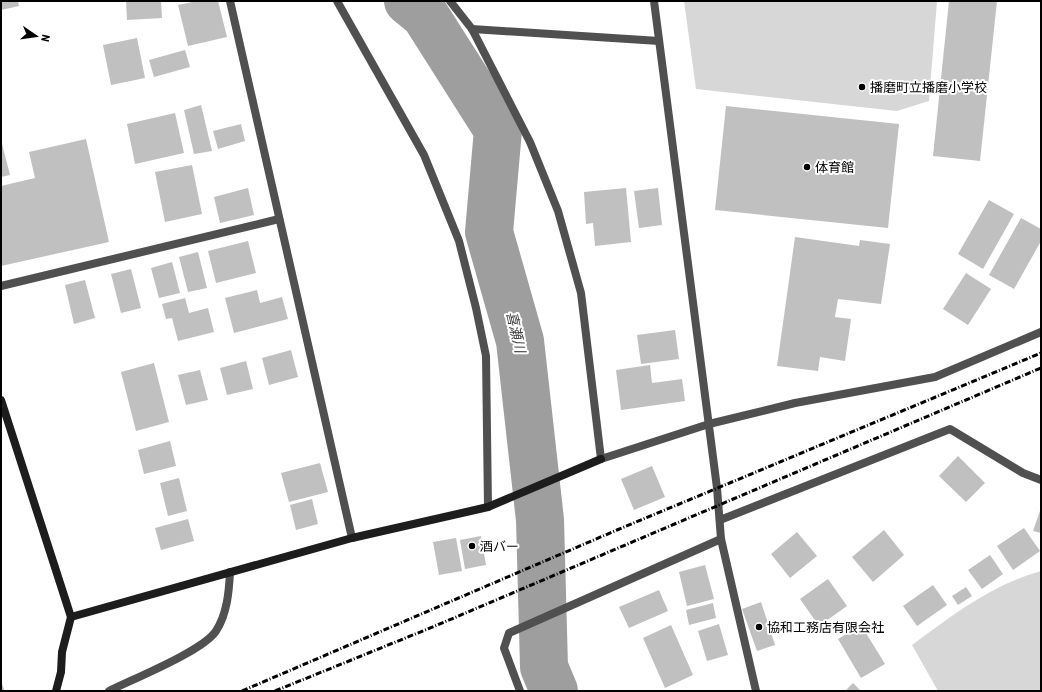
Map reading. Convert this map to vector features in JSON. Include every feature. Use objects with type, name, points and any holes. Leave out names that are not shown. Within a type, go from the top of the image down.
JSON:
[{"type":"street","points":[[230,1],[352,538]]},
{"type":"street","points":[[337,1],[424,155],[459,241],[476,308],[486,356],[488,506]]},
{"type":"street","points":[[450,1],[472,29],[530,142],[558,211],[581,293],[601,459]]},
{"type":"street","points":[[654,1],[709,424],[721,539],[756,691]]},
{"type":"street","points":[[472,29],[659,41]]},
{"type":"street","points":[[1,286],[280,219]]},
{"type":"street","points":[[71,617],[352,538],[488,506],[601,459],[709,424],[795,403],[935,377],[1041,332]]},
{"type":"street","points":[[1,400],[71,617],[62,652],[58,690]]},
{"type":"street","points":[[720,520],[950,428],[1023,473],[1041,480]]},
{"type":"street","points":[[520,691],[504,648],[509,633],[721,539]]},
{"type":"street","points":[[109,691],[189,652],[206,642],[221,622],[229,592],[230,572]]},
{"type":"shaded area","points":[[394,1],[432,1],[492,111],[498,131],[484,118]]},
{"type":"shaded area","points":[[684,1],[937,1],[929,101],[897,111],[696,89]]},
{"type":"shaded area","points":[[1041,571],[1041,691],[938,691],[912,645],[973,602],[1006,584]]},
{"type":"building","points":[[1,1],[18,1],[19,6],[1,10]]},
{"type":"building","points":[[126,1],[161,1],[162,18],[127,20]]},
{"type":"building","points":[[197,1],[218,1],[227,37],[188,46],[178,5]]},
{"type":"building","points":[[949,1],[997,1],[980,161],[933,156]]},
{"type":"building","points":[[137,38],[145,78],[111,85],[103,45]]},
{"type":"building","points":[[185,50],[190,67],[154,77],[149,60]]},
{"type":"building","points":[[201,105],[212,151],[194,154],[184,110]]},
{"type":"building","name":"体育館","points":[[726,106],[899,124],[888,228],[715,210]]},
{"type":"building","points":[[175,113],[184,153],[135,164],[127,124]]},
{"type":"building","points":[[241,124],[245,141],[218,149],[213,131]]},
{"type":"building","points":[[86,139],[109,242],[1,266],[1,186],[35,178],[29,152]]},
{"type":"building","points":[[1,140],[10,175],[1,177]]},
{"type":"building","points":[[192,165],[202,214],[165,222],[155,172]]},
{"type":"building","points":[[248,188],[254,215],[220,223],[214,197]]},
{"type":"building","points":[[626,188],[631,242],[595,246],[593,223],[586,224],[584,192]]},
{"type":"building","points":[[658,188],[662,225],[639,228],[634,191]]},
{"type":"building","points":[[989,200],[1014,214],[983,269],[958,254]]},
{"type":"building","points":[[1021,218],[1041,229],[1041,241],[1014,289],[989,275]]},
{"type":"building","points":[[795,237],[859,246],[860,240],[890,244],[881,304],[838,299],[835,317],[851,319],[845,361],[820,357],[818,371],[777,366]]},
{"type":"building","points":[[248,241],[256,273],[216,283],[208,251]]},
{"type":"building","points":[[198,252],[207,288],[188,292],[179,257]]},
{"type":"building","points":[[172,262],[180,293],[159,298],[151,268]]},
{"type":"building","points":[[131,269],[141,308],[121,313],[111,274]]},
{"type":"building","points":[[966,273],[991,289],[968,325],[943,309]]},
{"type":"building","points":[[85,280],[95,318],[74,324],[65,285]]},
{"type":"building","points":[[257,290],[260,303],[282,297],[288,319],[234,333],[225,298]]},
{"type":"building","points":[[185,298],[189,313],[208,308],[214,332],[178,341],[172,318],[166,319],[162,304]]},
{"type":"building","points":[[675,330],[679,359],[641,364],[637,335]]},
{"type":"building","points":[[291,350],[298,377],[269,385],[262,358]]},
{"type":"building","points":[[246,361],[253,389],[227,395],[220,368]]},
{"type":"building","points":[[154,363],[169,422],[136,431],[121,372]]},
{"type":"building","points":[[650,365],[652,383],[682,379],[685,401],[621,410],[616,370]]},
{"type":"building","points":[[200,370],[208,400],[186,405],[178,375]]},
{"type":"building","points":[[170,441],[176,466],[144,474],[138,450]]},
{"type":"building","points":[[958,456],[985,483],[966,502],[939,476]]},
{"type":"building","points":[[320,463],[328,492],[289,502],[281,473]]},
{"type":"building","points":[[652,466],[665,497],[634,510],[621,479]]},
{"type":"building","points":[[179,478],[187,511],[168,516],[160,483]]},
{"type":"building","points":[[312,499],[318,524],[296,530],[290,505]]},
{"type":"building","points":[[1041,508],[1041,533],[1033,531]]},
{"type":"building","points":[[188,519],[194,541],[161,550],[155,528]]},
{"type":"building","points":[[1024,528],[1040,551],[1013,570],[997,546]]},
{"type":"building","points":[[884,530],[904,555],[873,582],[852,557]]},
{"type":"building","points":[[797,532],[817,556],[790,578],[771,554]]},
{"type":"building","points":[[481,536],[486,565],[465,569],[460,540]]},
{"type":"building","points":[[456,538],[462,571],[439,575],[433,542]]},
{"type":"building","points":[[990,555],[1003,574],[982,589],[968,570]]},
{"type":"building","points":[[705,565],[714,599],[687,606],[679,572]]},
{"type":"building","points":[[828,579],[847,606],[819,626],[800,599]]},
{"type":"building","points":[[933,585],[947,605],[917,626],[903,606]]},
{"type":"building","points":[[966,587],[972,596],[958,605],[952,596]]},
{"type":"building","points":[[659,590],[668,611],[629,628],[619,607]]},
{"type":"building","name":"協和工務店有限会社","points":[[761,602],[775,645],[757,651],[742,609]]},
{"type":"building","points":[[713,603],[716,618],[689,625],[686,610]]},
{"type":"building","points":[[719,624],[728,655],[707,661],[698,631]]},
{"type":"building","points":[[671,625],[693,675],[665,688],[643,638]]},
{"type":"building","points":[[861,625],[885,664],[861,678],[838,639]]},
{"type":"building","points":[[1,682],[5,691],[1,691]]},
{"type":"building","points":[[853,683],[861,691],[845,691]]},
{"type":"waterway","name":"喜瀬川","points":[[408,1],[425,15],[498,130],[489,232],[520,341],[540,520],[544,667],[554,691]]},
{"type":"railway","points":[[242,691],[617,530],[1041,353]]},
{"type":"railway","points":[[275,691],[435,626],[1041,368]]},
{"type":"place","name":"播磨町立播磨小学校","points":[[862,87]]},
{"type":"place","name":"体育館","points":[[807,167]]},
{"type":"place","name":"酒バー","points":[[472,546]]},
{"type":"place","name":"協和工務店有限会社","points":[[759,627]]}]
